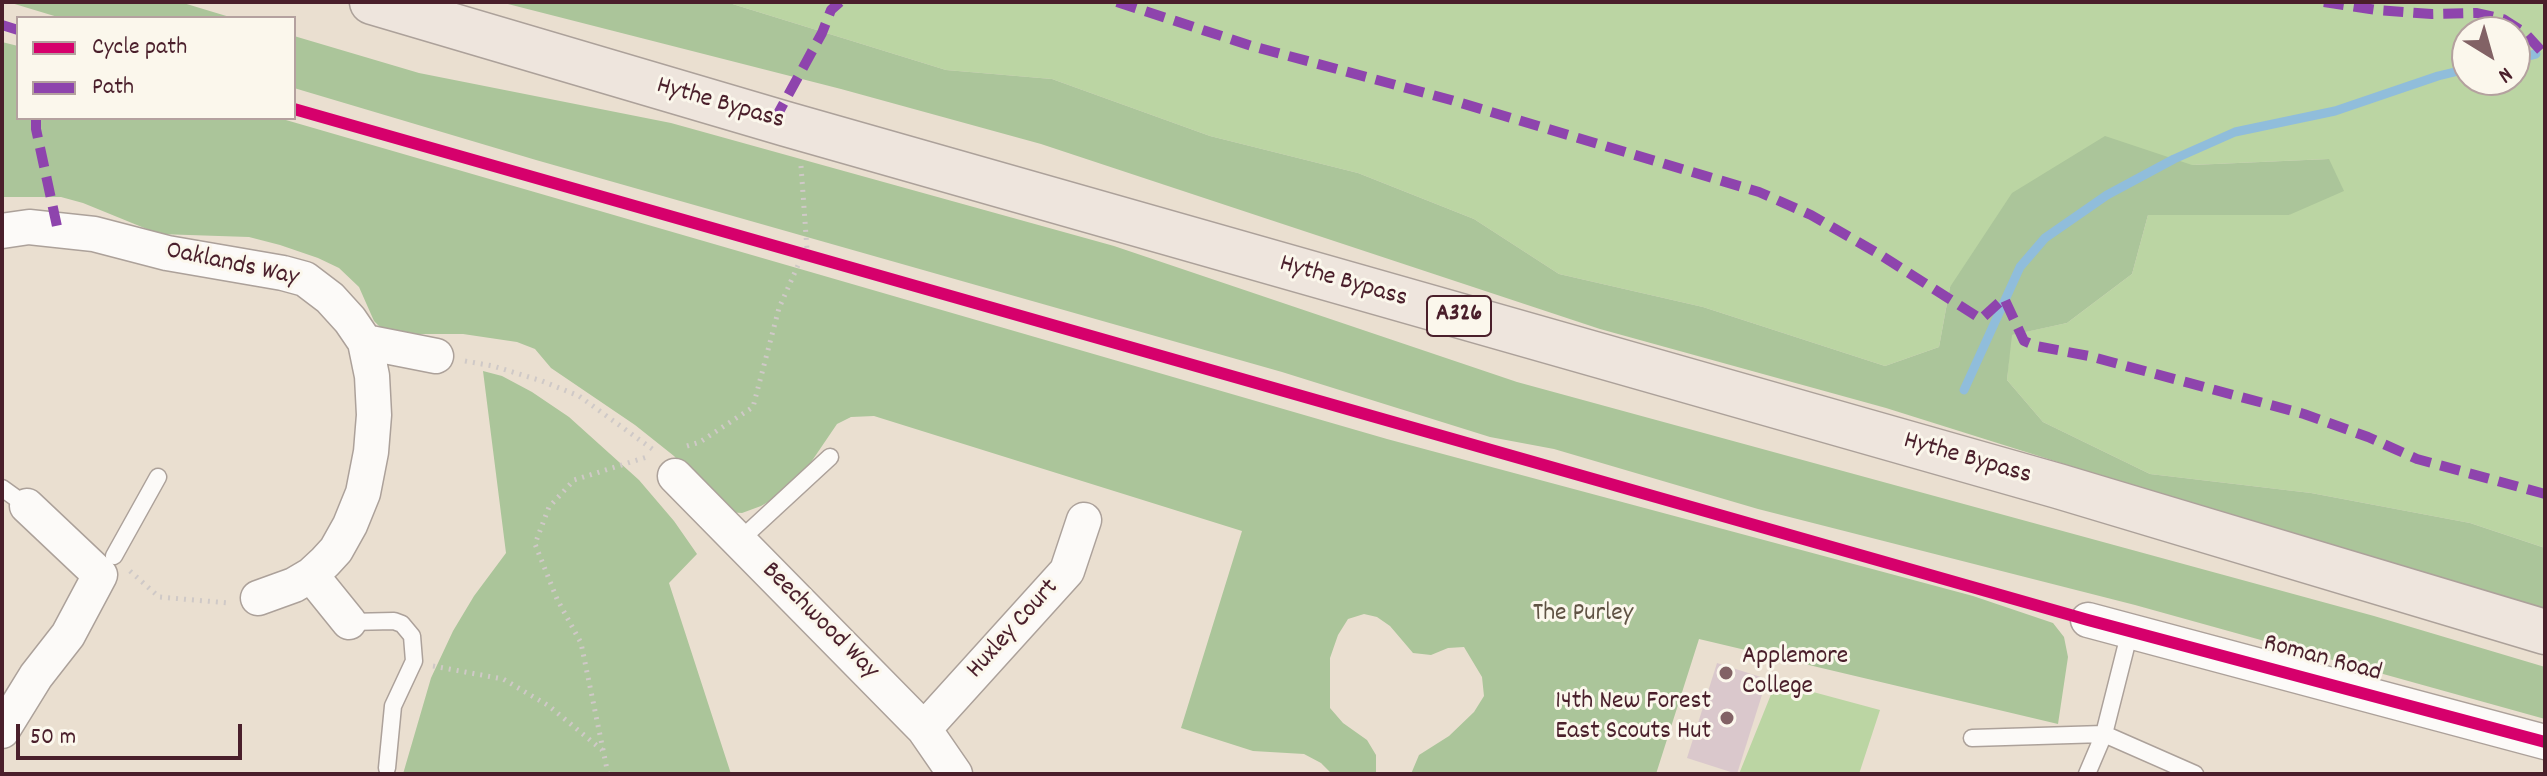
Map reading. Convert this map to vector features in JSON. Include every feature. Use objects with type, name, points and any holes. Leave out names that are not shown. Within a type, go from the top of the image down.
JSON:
[{"type":"main road","name":"Hythe Bypass","points":[[372,2],[786,124],[2058,486],[2545,632]]},
{"type":"street","name":"Oaklands Way","points":[[2,231],[29,227],[94,234],[167,253],[305,279],[330,298],[365,342]]},
{"type":"street","points":[[258,598],[294,585],[311,575],[336,550],[363,493],[374,415],[372,376],[365,342],[436,356]]},
{"type":"street","name":"Beechwood Way","points":[[680,461],[739,541],[924,729],[955,774]]},
{"type":"street","points":[[2,731],[36,676],[68,635],[107,566],[14,497]]},
{"type":"street","name":"Huxley Court","points":[[924,729],[1067,571],[1084,520]]},
{"type":"street","points":[[311,575],[349,622]]},
{"type":"street","name":"Roman Road","points":[[2088,620],[2545,742]]},
{"type":"lane","points":[[739,541],[830,457]]},
{"type":"lane","points":[[107,566],[158,477]]},
{"type":"lane","points":[[349,622],[394,621],[402,624],[412,636],[414,661],[393,706],[387,768]]},
{"type":"lane","points":[[2087,774],[2104,734],[2130,631]]},
{"type":"lane","points":[[1972,738],[2104,734],[2195,774]]},
{"type":"path","points":[[680,461],[700,442],[753,407],[779,308],[805,251],[803,173],[786,124]]},
{"type":"path","points":[[436,356],[493,366],[579,396],[657,453],[574,480],[549,507],[535,544],[557,599],[581,643],[608,774]]},
{"type":"path","points":[[107,566],[159,597],[226,604],[258,598]]},
{"type":"path","points":[[414,661],[503,679],[549,706],[602,751]]},
{"type":"green space","points":[[8,2],[180,2],[226,16],[54,16]]},
{"type":"green space","points":[[500,2],[726,2],[946,70],[1052,79],[1210,136],[1358,173],[1474,219],[1559,274],[1703,307],[1885,366],[1939,347],[1950,287],[2012,193],[2105,136],[2192,165],[2329,159],[2344,191],[2289,215],[2148,215],[2132,274],[2067,323],[2012,335],[2007,380],[2043,422],[2150,474],[2311,493],[2470,523],[2545,548],[2545,610],[2290,535],[1886,408],[1600,329],[1041,144],[841,89]]},
{"type":"green space","points":[[726,2],[2545,2],[2545,548],[2470,523],[2311,493],[2150,474],[2043,422],[2007,380],[2011,335],[2067,323],[2132,274],[2148,215],[2289,215],[2329,159],[2192,165],[1950,287],[1939,347],[1885,366],[1703,307],[1559,274],[1474,219],[1358,173],[1210,136],[1052,79],[946,70]]},
{"type":"green space","points":[[296,37],[419,73],[671,123],[1114,246],[1517,382],[2374,616],[2545,667],[2545,719],[2135,605],[1758,509],[1554,449],[1490,437],[1282,372],[296,89]]},
{"type":"green space","name":"The Purley","points":[[2,42],[16,46],[16,120],[286,120],[1387,439],[1973,596],[2053,623],[2064,637],[2068,657],[2058,724],[1699,639],[1656,774],[1411,774],[1419,755],[1449,736],[1474,712],[1484,696],[1482,677],[1464,647],[1448,648],[1431,655],[1413,653],[1390,626],[1377,617],[1364,614],[1348,619],[1338,635],[1330,658],[1330,708],[1343,723],[1367,740],[1376,755],[1376,773],[1332,774],[1321,763],[1304,754],[1253,751],[1181,728],[1242,531],[874,416],[851,417],[837,424],[803,474],[782,494],[742,513],[727,512],[674,456],[635,425],[551,368],[535,349],[517,342],[463,334],[387,334],[374,321],[359,287],[339,268],[280,245],[249,237],[159,234],[61,197],[2,197]]},
{"type":"green space","points":[[483,371],[502,376],[532,392],[569,417],[639,480],[697,554],[669,583],[731,774],[403,774],[431,678],[474,596],[506,553]]},
{"type":"green space","points":[[1776,682],[1880,710],[1859,774],[1739,774]]},
{"type":"building","name":"14th New Forest East Scouts Hut","points":[[1717,663],[1767,679],[1737,774],[1687,758]]},
{"type":"waterway","points":[[2531,55],[2536,54]]},
{"type":"waterway","points":[[1964,390],[2020,267],[2045,238],[2107,195],[2174,159],[2235,132],[2335,111],[2451,73]]},
{"type":"marked path","points":[[774,121],[822,33],[831,10],[840,2]]},
{"type":"marked path","points":[[1117,2],[1252,46],[1451,100],[1759,192],[1811,215],[1981,319],[2004,298],[2024,341],[2036,346],[2089,356],[2304,414],[2417,459],[2545,494]]},
{"type":"marked path","points":[[2324,2],[2432,14],[2477,13],[2503,19],[2525,33],[2545,55]]},
{"type":"marked path","points":[[2,25],[16,29]]},
{"type":"marked path","points":[[36,120],[58,231]]},
{"type":"cycle path","points":[[296,110],[2088,620],[2545,742]]},
{"type":"place","name":"Applemore College","points":[[1726,673]]},
{"type":"place","name":"14th New Forest East Scouts Hut","points":[[1727,718]]}]
